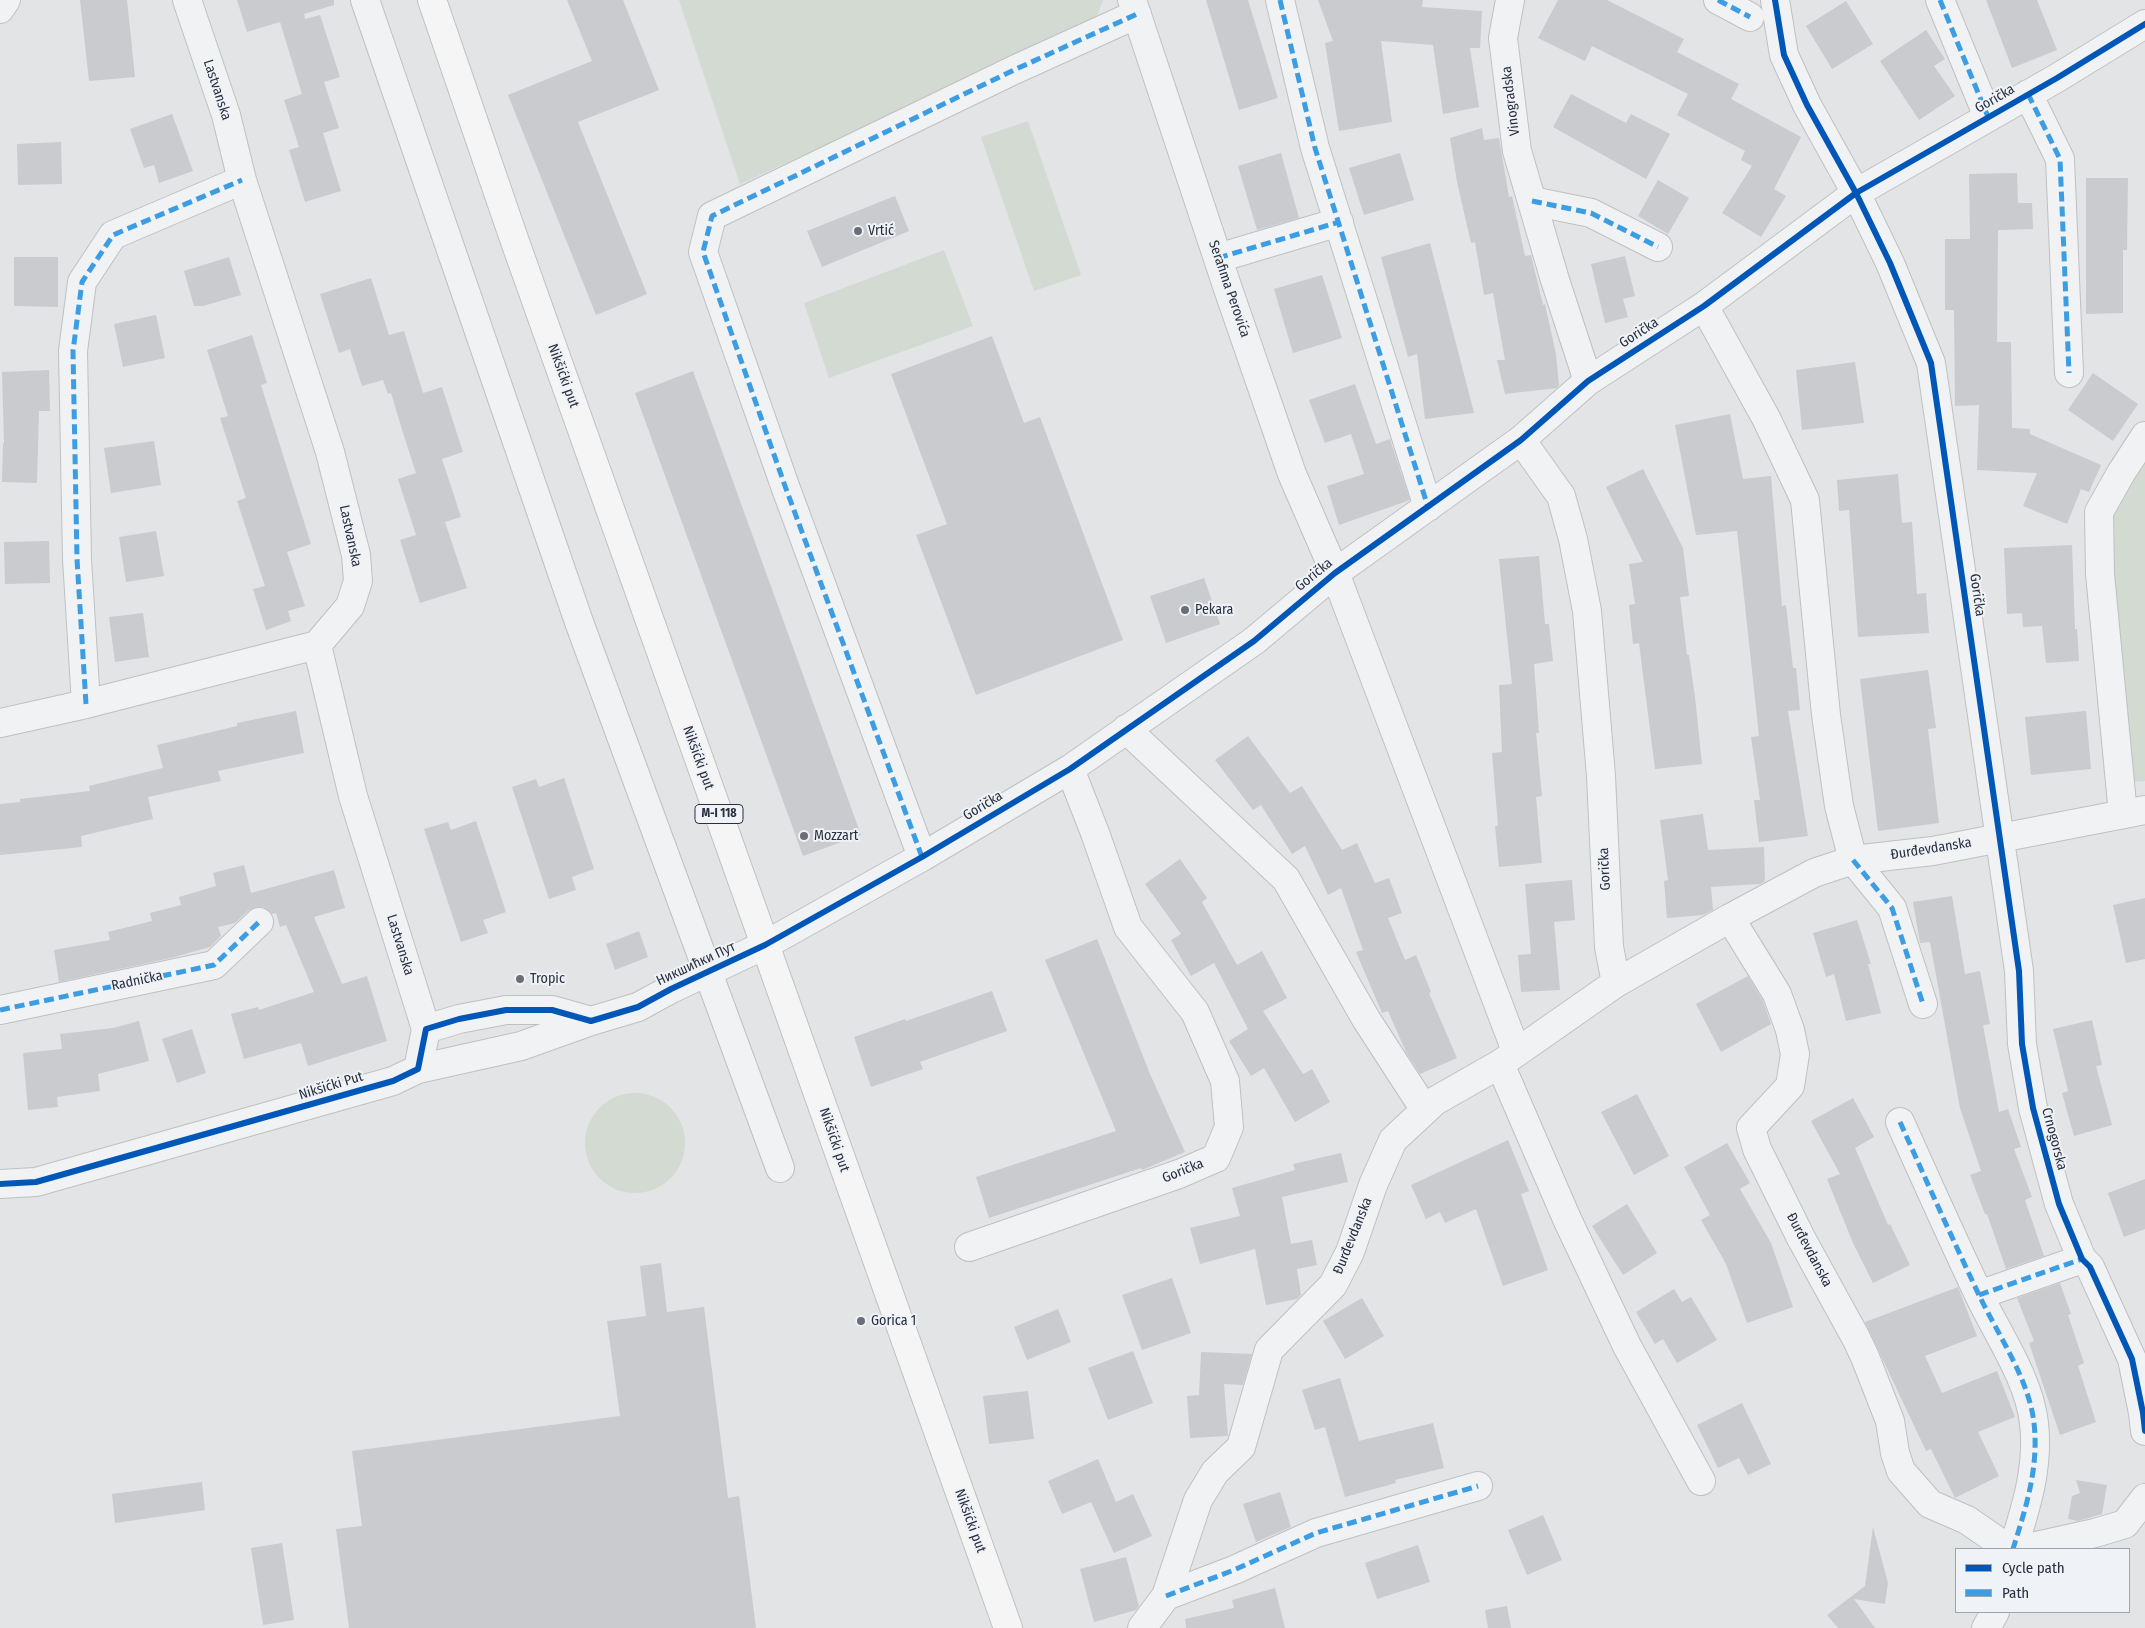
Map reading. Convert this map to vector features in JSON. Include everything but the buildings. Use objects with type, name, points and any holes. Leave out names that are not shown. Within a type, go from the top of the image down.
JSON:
[{"type":"main road","name":"Nikšićki put","points":[[432,0],[516,246],[1008,1628]]},
{"type":"street","points":[[0,9],[6,0]]},
{"type":"street","name":"Lastvanska","points":[[188,0],[226,115],[242,180],[330,452],[356,555],[358,581],[350,606],[317,645],[353,796],[426,1028]]},
{"type":"street","points":[[365,0],[579,622],[780,1168]]},
{"type":"street","points":[[1280,0],[1315,148],[1428,507]]},
{"type":"street","name":"Vinogradska","points":[[1510,0],[1504,38],[1517,150],[1555,280],[1588,381]]},
{"type":"street","points":[[1718,0],[1750,17]]},
{"type":"street","name":"Gorička","points":[[1775,0],[1784,55],[1807,105],[1856,193],[1890,263],[1932,363],[1999,837]]},
{"type":"street","name":"Gorička","points":[[1940,0],[1988,117]]},
{"type":"street","points":[[922,857],[785,486],[703,252],[712,216],[1014,70],[1134,7]]},
{"type":"street","name":"Serafima Perovića","points":[[1134,7],[1292,474],[1335,574]]},
{"type":"street","name":"Gorička","points":[[765,945],[922,857],[1070,769],[1254,641],[1335,574],[1521,440],[1588,381],[1704,306],[1856,193],[2145,24]]},
{"type":"street","name":"Gorička","points":[[2028,94],[2060,159],[2069,373]]},
{"type":"street","points":[[86,704],[77,559],[73,351],[82,282],[113,235],[242,180]]},
{"type":"street","points":[[1532,201],[1591,213],[1658,247]]},
{"type":"street","points":[[1218,258],[1339,222]]},
{"type":"street","points":[[1704,306],[1766,418],[1804,500],[1826,716],[1839,806],[1854,860],[1892,908],[1923,1004]]},
{"type":"street","points":[[2139,812],[2100,574],[2099,512],[2145,436]]},
{"type":"street","name":"Gorička","points":[[1521,440],[1561,496],[1573,539],[1586,611],[1601,776],[1608,947],[1616,983]]},
{"type":"street","name":"Gorička","points":[[1335,574],[1508,1058]]},
{"type":"street","points":[[0,722],[86,704],[317,645]]},
{"type":"street","points":[[1126,729],[1286,879],[1366,1018],[1425,1110]]},
{"type":"street","name":"Gorička","points":[[969,1247],[1179,1174],[1216,1158],[1228,1127],[1225,1081],[1195,1012],[1128,927],[1096,833],[1070,769]]},
{"type":"street","name":"Đurđevdanska","points":[[1142,1628],[1166,1596],[1198,1500],[1215,1472],[1241,1447],[1269,1350],[1333,1285],[1350,1252],[1373,1185],[1393,1140],[1435,1100],[1508,1058],[1616,983],[1814,873],[1854,860],[1933,851],[2139,812]]},
{"type":"street","name":"Crnogorska","points":[[1999,837],[2019,971],[2022,1044],[2033,1108],[2059,1204],[2082,1259],[2090,1267],[2132,1359],[2145,1432]]},
{"type":"street","name":"Đurđevdanska","points":[[1730,918],[1777,994],[1790,1030],[1795,1054],[1790,1086],[1751,1128],[1758,1149],[1801,1238],[1856,1338],[1890,1421],[1895,1453],[1901,1471],[1930,1504],[1967,1520],[2008,1548]]},
{"type":"street","name":"Radnička","points":[[0,1010],[214,965],[259,922]]},
{"type":"street","name":"Никшићки Пут","points":[[591,1020],[638,1007],[671,989],[765,945]]},
{"type":"street","points":[[418,1069],[426,1028],[459,1019],[506,1010],[552,1010],[591,1020]]},
{"type":"street","name":"Nikšićki Put","points":[[0,1184],[36,1182],[393,1081],[418,1069],[521,1046],[591,1020]]},
{"type":"street","points":[[1508,1058],[1567,1219],[1627,1346],[1701,1481]]},
{"type":"street","points":[[1900,1122],[1979,1295],[2025,1386],[2034,1422],[2036,1463],[2029,1500],[2013,1548]]},
{"type":"street","points":[[1979,1295],[2082,1259]]},
{"type":"street","points":[[1166,1596],[1234,1570],[1316,1532],[1478,1486]]},
{"type":"street","points":[[2028,1548],[2095,1533],[2125,1524],[2145,1498]]},
{"type":"street","points":[[1986,1628],[1994,1613]]},
{"type":"shaded area","points":[[679,0],[1103,0],[1096,19],[1077,31],[740,184]]},
{"type":"shaded area","points":[[1028,121],[1081,275],[1034,291],[981,137]]},
{"type":"shaded area","points":[[944,250],[973,326],[829,378],[804,303]]},
{"type":"shaded area","points":[[2145,458],[2145,781],[2129,782],[2115,628],[2111,516]]},
{"type":"shaded area","points":[[635,1093],[654,1097],[671,1107],[681,1124],[685,1143],[681,1162],[671,1179],[654,1189],[635,1193],[616,1189],[599,1179],[589,1162],[585,1143],[589,1124],[599,1107],[616,1097]]},
{"type":"marked path","points":[[1280,0],[1315,148],[1428,507]]},
{"type":"marked path","points":[[1718,0],[1750,17]]},
{"type":"marked path","points":[[1940,0],[1988,117]]},
{"type":"marked path","points":[[922,857],[785,486],[703,252],[712,216],[1014,70],[1137,14]]},
{"type":"marked path","points":[[2028,94],[2060,159],[2069,373]]},
{"type":"marked path","points":[[86,704],[77,559],[73,351],[82,282],[113,235],[242,180]]},
{"type":"marked path","points":[[1532,201],[1591,213],[1658,247]]},
{"type":"marked path","points":[[1218,258],[1339,222]]},
{"type":"marked path","points":[[1853,860],[1892,908],[1923,1004]]},
{"type":"marked path","points":[[0,1010],[214,965],[259,922]]},
{"type":"marked path","points":[[1900,1122],[1979,1295],[2012,1358],[2031,1407],[2035,1440],[2033,1472],[2027,1503],[2013,1548]]},
{"type":"marked path","points":[[1979,1295],[2082,1259]]},
{"type":"marked path","points":[[1166,1596],[1234,1570],[1316,1533],[1478,1486]]},
{"type":"cycle path","points":[[1775,0],[1784,55],[1807,105],[1856,193],[1890,263],[1931,363],[2019,971],[2022,1044],[2033,1108],[2059,1204],[2082,1259],[2090,1267],[2132,1359],[2145,1431]]},
{"type":"cycle path","points":[[0,1184],[36,1182],[393,1081],[418,1069],[426,1029],[459,1019],[506,1010],[552,1010],[591,1021],[638,1007],[671,989],[765,945],[922,857],[1070,769],[1254,641],[1335,573],[1521,440],[1588,381],[1704,306],[1856,193],[2057,78],[2145,24]]},
{"type":"place","name":"Vrtić","points":[[858,231]]},
{"type":"place","name":"Pekara","points":[[1185,610]]},
{"type":"place","name":"Mozzart","points":[[804,836]]},
{"type":"place","name":"Tropic","points":[[520,979]]},
{"type":"place","name":"Gorica 1","points":[[861,1321]]}]
